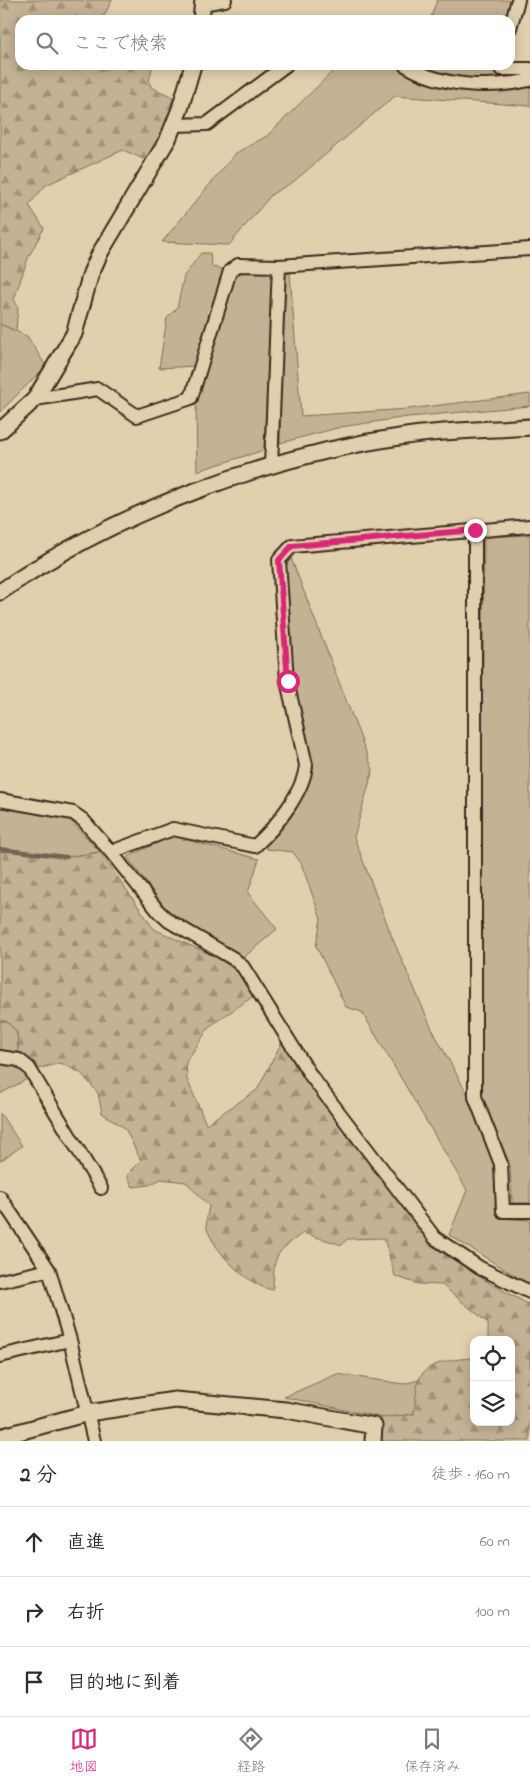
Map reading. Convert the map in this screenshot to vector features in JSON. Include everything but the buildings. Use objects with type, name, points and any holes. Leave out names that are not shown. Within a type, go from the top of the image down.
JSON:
[{"type":"street","points":[[202,15],[203,2],[225,0]]},
{"type":"street","points":[[514,15],[518,0]]},
{"type":"street","points":[[515,69],[530,69]]},
{"type":"street","points":[[0,431],[35,398],[74,334],[91,273],[100,253],[153,167],[174,125],[191,70]]},
{"type":"street","points":[[174,125],[207,124],[279,70]]},
{"type":"street","points":[[414,70],[456,83],[491,85],[530,80]]},
{"type":"street","points":[[35,398],[98,389],[137,416],[191,398],[230,271],[238,265],[278,266],[530,249]]},
{"type":"street","points":[[271,466],[278,266]]},
{"type":"street","points":[[0,592],[96,535],[151,509],[213,484],[271,466],[406,436],[530,427]]},
{"type":"street","points":[[111,852],[173,829],[255,846],[281,817],[305,778],[306,764],[288,681],[279,560],[292,546],[530,526]]},
{"type":"street","points":[[475,530],[476,1097],[501,1164],[503,1211],[530,1211]]},
{"type":"street","points":[[0,800],[73,813],[83,820],[111,852],[159,912],[169,921],[226,954],[243,967],[310,1076],[436,1238],[480,1268],[530,1292]]},
{"type":"street","points":[[0,1057],[19,1060],[28,1068],[101,1188]]},
{"type":"street","points":[[0,1197],[49,1270],[70,1340],[94,1441]]},
{"type":"street","points":[[0,1281],[49,1270]]},
{"type":"street","points":[[0,1356],[70,1340]]},
{"type":"street","points":[[0,1437],[88,1413],[175,1400],[286,1410],[374,1426],[373,1441]]},
{"type":"green space","points":[[0,0],[112,0],[104,15],[15,15],[15,70],[152,70],[149,81],[151,87],[173,97],[167,127],[148,161],[123,150],[46,185],[29,205],[44,228],[28,258],[14,299],[18,307],[16,331],[0,324]]},
{"type":"green space","points":[[437,0],[516,0],[512,15],[432,15]]},
{"type":"green space","points":[[334,70],[501,70],[499,79],[530,82],[530,106],[395,96],[293,182],[272,194],[229,245],[162,242],[236,153],[267,136]]},
{"type":"green space","points":[[201,253],[210,253],[212,267],[226,270],[194,366],[159,368],[167,318],[177,308],[184,276]]},
{"type":"green space","points":[[266,270],[272,276],[264,450],[197,471],[196,401],[233,276],[246,271]]},
{"type":"green space","points":[[290,273],[301,416],[408,409],[530,394],[530,406],[408,417],[341,427],[280,443],[282,275]]},
{"type":"green space","points":[[0,324],[27,336],[46,366],[0,412]]},
{"type":"green space","points":[[530,535],[530,1203],[512,1203],[510,1165],[479,1092],[484,537]]},
{"type":"green space","points":[[291,558],[373,770],[354,837],[394,942],[432,1029],[470,1099],[495,1166],[498,1218],[530,1220],[530,1281],[527,1283],[449,1235],[467,1190],[362,1012],[346,1007],[316,946],[321,919],[301,863],[293,852],[267,849],[263,843],[307,779],[291,682],[283,571]]},
{"type":"green space","points":[[0,805],[70,820],[100,852],[67,857],[0,851]]},
{"type":"green space","points":[[172,836],[259,859],[248,893],[277,929],[243,958],[167,910],[127,857]]},
{"type":"green space","points":[[22,851],[67,857],[100,852],[154,929],[218,958],[241,974],[255,995],[210,1026],[186,1062],[187,1079],[206,1124],[257,1090],[283,1040],[285,1048],[400,1190],[429,1244],[491,1284],[530,1305],[530,1441],[379,1441],[381,1418],[414,1414],[418,1382],[421,1375],[434,1365],[458,1359],[470,1358],[470,1426],[515,1426],[515,1336],[488,1336],[488,1323],[442,1285],[418,1284],[395,1276],[384,1238],[347,1239],[342,1245],[303,1233],[286,1246],[278,1256],[275,1262],[273,1290],[253,1282],[225,1258],[206,1227],[209,1206],[186,1182],[161,1179],[149,1185],[133,1187],[128,1174],[141,1161],[125,1128],[102,1113],[98,1093],[81,1073],[61,1063],[33,1070],[19,1060],[17,1032],[6,1021],[0,1021],[0,852]]},
{"type":"green space","points":[[0,1021],[6,1021],[17,1032],[19,1060],[29,1078],[0,1094]]},
{"type":"green space","points":[[0,1113],[22,1146],[0,1161]]},
{"type":"green space","points":[[337,1374],[403,1384],[419,1380],[414,1414],[384,1418],[284,1397]]},
{"type":"waterway","points":[[0,849],[67,857]]},
{"type":"route","points":[[288,681],[279,560],[292,546],[475,530]]}]
